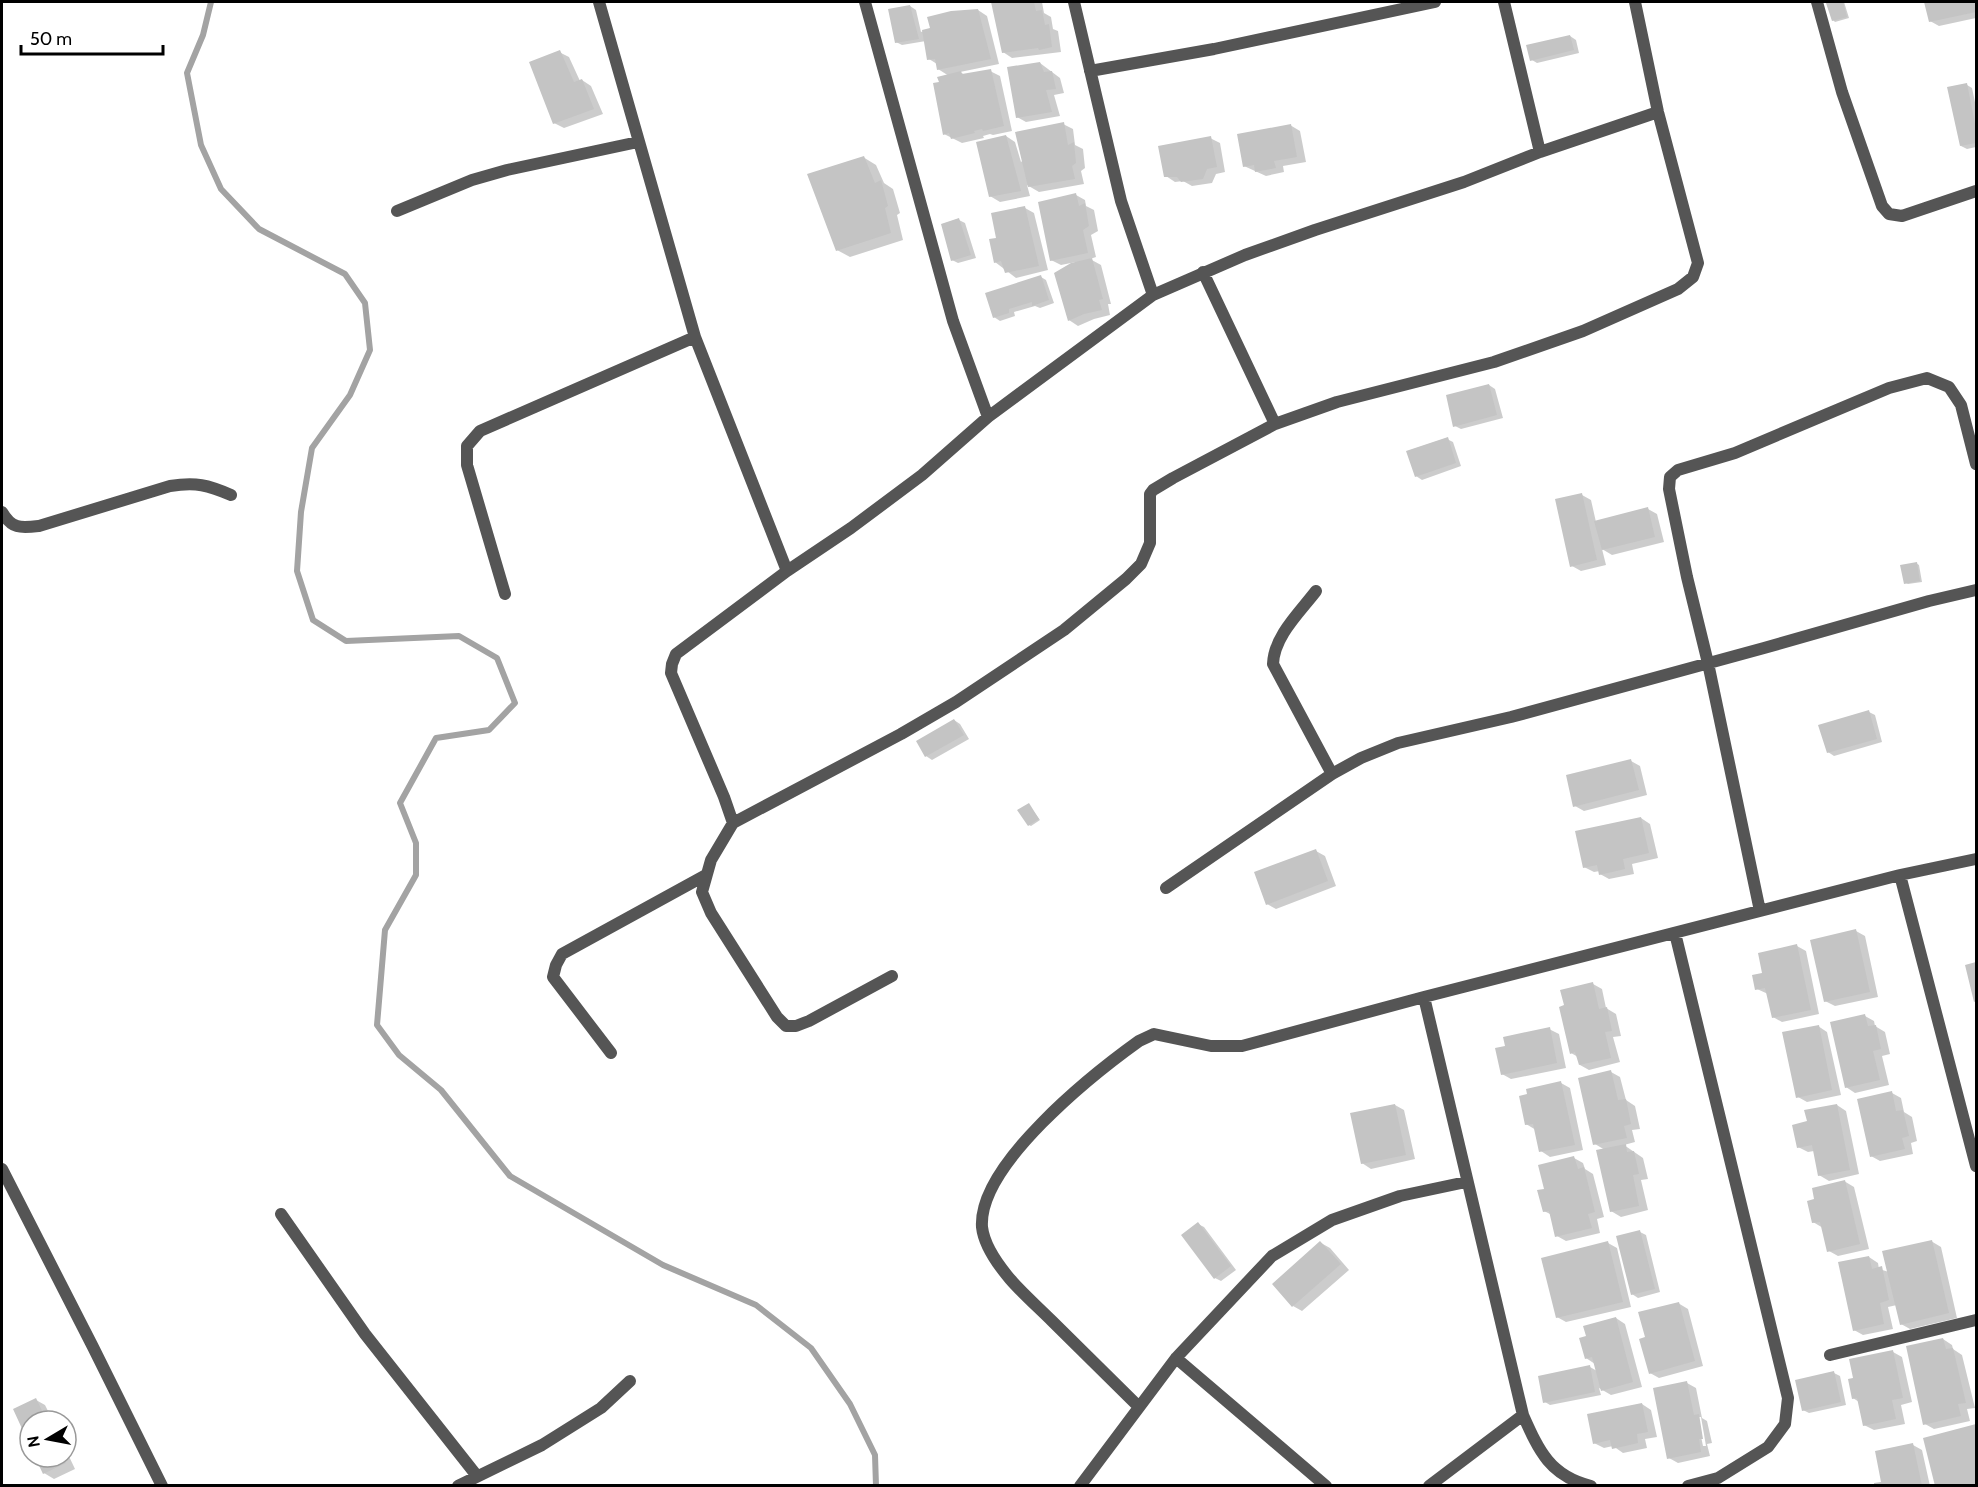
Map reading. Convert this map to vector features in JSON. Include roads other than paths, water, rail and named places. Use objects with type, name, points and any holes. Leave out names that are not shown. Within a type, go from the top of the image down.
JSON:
[{"type":"street","points":[[599,2],[695,337],[787,571]]},
{"type":"street","points":[[865,2],[952,321],[988,417]]},
{"type":"street","points":[[1074,2],[1121,201],[1153,295]]},
{"type":"street","points":[[1090,71],[1224,47],[1435,2]]},
{"type":"street","points":[[1504,2],[1540,152]]},
{"type":"street","points":[[892,976],[809,1020],[796,1026],[786,1026],[777,1017],[711,913],[702,892],[711,860],[733,823],[911,729],[1064,630],[1141,564],[1150,543],[1149,500],[1153,490],[1275,423],[1337,402],[1494,362],[1583,331],[1678,289],[1693,277],[1698,263],[1658,112],[1635,2]]},
{"type":"street","points":[[1817,2],[1842,92],[1882,206],[1889,214],[1902,216],[1977,191]]},
{"type":"street","points":[[733,823],[671,674],[676,654],[787,571],[851,528],[922,475],[988,417],[1153,295],[1203,272],[1315,230],[1464,182],[1540,152],[1658,112]]},
{"type":"street","points":[[397,211],[472,180],[498,172],[638,142]]},
{"type":"street","points":[[1203,272],[1275,423]]},
{"type":"street","points":[[505,594],[467,465],[467,446],[480,431],[695,337]]},
{"type":"street","points":[[1760,911],[1708,663],[1687,577],[1669,489],[1670,477],[1678,470],[1735,453],[1889,388],[1927,378],[1949,387],[1961,405],[1977,464]]},
{"type":"street","points":[[2,512],[9,523],[21,528],[39,526],[170,486],[192,483],[213,487],[231,495]]},
{"type":"street","points":[[1316,591],[1282,635],[1274,654],[1273,664],[1332,774]]},
{"type":"street","points":[[1166,888],[1332,774],[1361,758],[1398,744],[1511,717],[1929,601],[1977,591]]},
{"type":"street","points":[[1139,1407],[1010,1279],[988,1246],[982,1228],[985,1206],[1008,1161],[1062,1103],[1125,1052],[1154,1034],[1211,1046],[1242,1046],[1899,875],[1977,859]]},
{"type":"street","points":[[611,1053],[554,977],[556,964],[562,954],[706,875]]},
{"type":"street","points":[[1899,875],[1973,1139],[1977,1166]]},
{"type":"street","points":[[1675,933],[1788,1398],[1785,1424],[1768,1447],[1719,1482],[1688,1485]]},
{"type":"street","points":[[1424,997],[1523,1415],[1538,1449],[1554,1468],[1576,1482],[1591,1485]]},
{"type":"street","points":[[2,1169],[162,1485]]},
{"type":"street","points":[[1080,1485],[1176,1358],[1272,1256],[1332,1220],[1401,1196],[1466,1182]]},
{"type":"street","points":[[281,1214],[365,1334],[477,1476]]},
{"type":"street","points":[[1830,1355],[1977,1320]]},
{"type":"street","points":[[1176,1358],[1326,1485]]},
{"type":"street","points":[[458,1485],[542,1444],[601,1408],[630,1381]]},
{"type":"street","points":[[1429,1485],[1523,1415]]},
{"type":"waterway","points":[[211,2],[203,35],[187,73],[201,145],[221,189],[259,229],[345,274],[365,303],[370,350],[350,395],[312,448],[301,512],[297,571],[313,620],[346,641],[459,636],[497,658],[515,703],[489,730],[436,738],[400,803],[416,843],[416,875],[385,930],[377,1025],[399,1055],[441,1090],[510,1176],[663,1265],[756,1305],[811,1348],[850,1404],[875,1455],[876,1486]]}]
